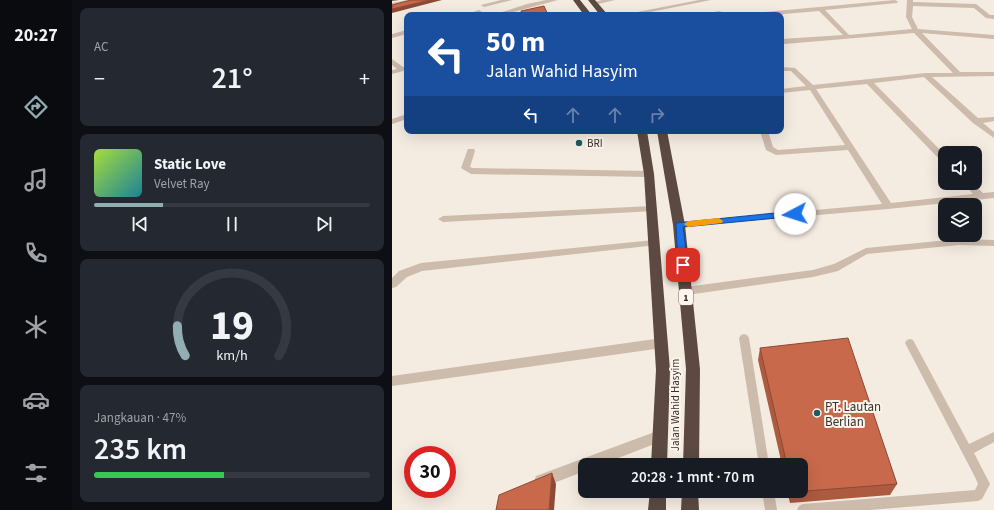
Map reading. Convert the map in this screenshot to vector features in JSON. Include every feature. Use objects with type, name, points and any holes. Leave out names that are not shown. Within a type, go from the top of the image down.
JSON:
[{"type":"highway","points":[[576,0],[586,12]]},
{"type":"highway","points":[[593,2],[601,12]]},
{"type":"highway","name":"Jalan Wahid Hasyim","points":[[642,134],[649,174],[662,343],[663,370],[659,458]]},
{"type":"highway","name":"Jalan Wahid Hasyim","points":[[663,134],[679,225],[693,369],[691,458]]},
{"type":"highway","points":[[657,510],[658,498]]},
{"type":"highway","points":[[690,498],[690,510]]},
{"type":"street","points":[[392,5],[414,0]]},
{"type":"street","points":[[484,5],[509,0]]},
{"type":"street","points":[[506,12],[529,5],[555,0]]},
{"type":"street","points":[[593,2],[612,0]]},
{"type":"street","points":[[642,12],[708,0]]},
{"type":"street","points":[[782,12],[895,2]]},
{"type":"street","points":[[957,73],[916,31],[909,17],[910,2],[976,6],[988,16],[994,17]]},
{"type":"street","points":[[820,8],[847,36]]},
{"type":"street","points":[[784,42],[916,31],[994,36]]},
{"type":"street","points":[[392,36],[404,33]]},
{"type":"street","points":[[392,61],[404,69]]},
{"type":"street","points":[[392,72],[404,69]]},
{"type":"street","points":[[784,69],[793,69],[812,88],[888,206]]},
{"type":"street","points":[[784,91],[926,74],[994,74]]},
{"type":"street","points":[[926,74],[994,136]]},
{"type":"street","points":[[868,81],[938,153]]},
{"type":"street","points":[[392,122],[404,117]]},
{"type":"street","points":[[976,121],[994,119]]},
{"type":"street","points":[[765,134],[769,148],[776,153],[849,147]]},
{"type":"street","points":[[471,151],[465,167],[466,170],[471,171],[649,174]]},
{"type":"street","points":[[974,190],[980,196]]},
{"type":"street","points":[[679,225],[994,195]]},
{"type":"street","points":[[443,218],[652,209]]},
{"type":"street","points":[[686,292],[801,275],[834,268],[855,255],[866,251],[959,242],[994,243]]},
{"type":"street","points":[[392,284],[403,274],[421,268],[654,243]]},
{"type":"street","points":[[392,381],[662,343]]},
{"type":"street","points":[[528,486],[660,436]]},
{"type":"lane","points":[[744,338],[763,458]]},
{"type":"lane","points":[[803,510],[978,495],[984,484],[910,344]]},
{"type":"lane","points":[[967,451],[994,436]]},
{"type":"lane","points":[[769,498],[771,510]]},
{"type":"building","points":[[411,0],[430,0],[392,9],[392,5]]},
{"type":"building","points":[[544,6],[547,12],[521,12]]},
{"type":"building","name":"PT. Lautan Berlian","points":[[848,338],[897,484],[808,491],[808,458],[785,458],[760,348]]},
{"type":"building","points":[[552,473],[549,510],[496,510],[499,495]]},
{"type":"slow traffic","points":[[688,224],[719,221]]},
{"type":"place","name":"BRI","points":[[579,143]]},
{"type":"place","name":"PT. Lautan Berlian","points":[[817,413]]},
{"type":"route","points":[[683,265],[679,225],[795,214]]}]
